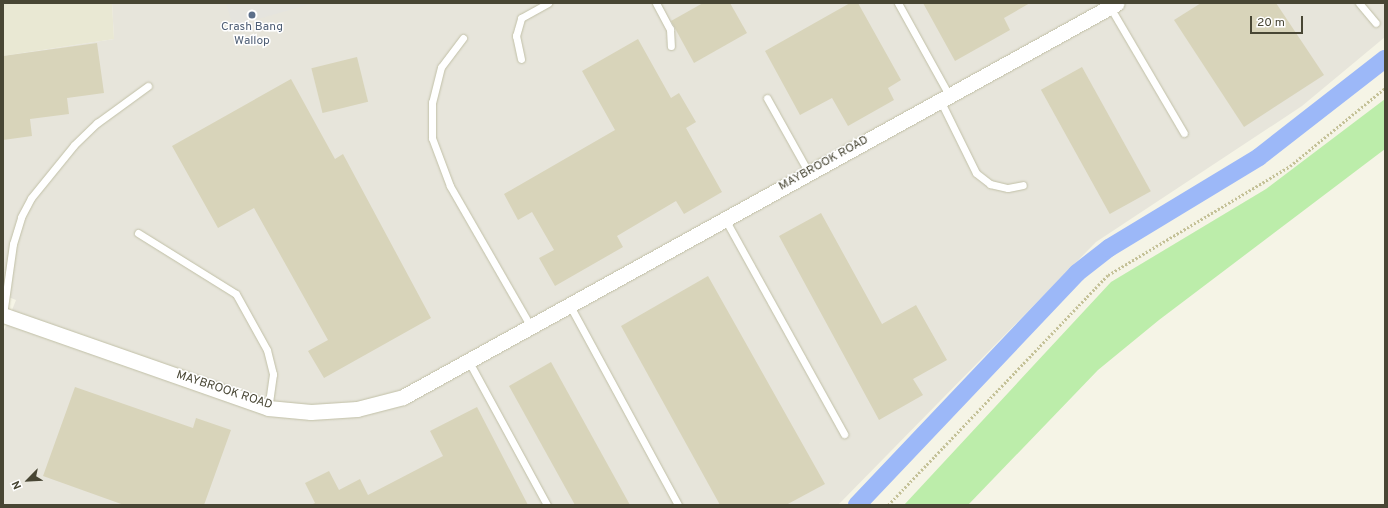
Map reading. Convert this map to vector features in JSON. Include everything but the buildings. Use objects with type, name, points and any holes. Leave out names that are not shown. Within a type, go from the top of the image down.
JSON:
[{"type":"street","name":"MAYBROOK ROAD","points":[[3,315],[268,408],[311,412],[357,409],[403,397],[568,304],[1113,5]]},
{"type":"lane","points":[[521,59],[516,36],[521,18],[548,3]]},
{"type":"lane","points":[[656,3],[670,29],[671,46]]},
{"type":"lane","points":[[898,3],[945,98],[976,173],[990,184],[1008,188],[1023,185]]},
{"type":"lane","points":[[1359,3],[1376,24]]},
{"type":"lane","points":[[1113,5],[1184,133]]},
{"type":"lane","points":[[463,38],[441,67],[432,102],[432,138],[450,186],[530,325]]},
{"type":"lane","points":[[3,315],[13,244],[31,198],[74,145],[97,123],[148,86]]},
{"type":"lane","points":[[767,98],[809,172]]},
{"type":"lane","points":[[725,219],[844,434]]},
{"type":"lane","points":[[138,233],[236,294],[267,350],[273,374],[268,408]]},
{"type":"lane","points":[[568,304],[678,505]]},
{"type":"lane","points":[[468,360],[547,505]]},
{"type":"path","points":[[888,505],[1108,276],[1290,166],[1385,88]]},
{"type":"shaded area","points":[[3,3],[112,3],[114,39],[3,56]]},
{"type":"shaded area","points":[[112,3],[1385,3],[1385,37],[1302,106],[1096,242],[838,505],[3,505],[3,333],[16,300],[3,295],[3,56],[114,39]]},
{"type":"shaded area","name":"Crash Bang Wallop","points":[[226,3],[315,3],[233,26]]},
{"type":"green space","points":[[1385,99],[1385,149],[1159,320],[1098,370],[968,505],[904,505],[1111,282],[1266,189]]},
{"type":"waterway","points":[[857,505],[1077,273],[1109,248],[1259,157],[1385,59]]},
{"type":"place","name":"Crash Bang Wallop","points":[[252,15]]}]
